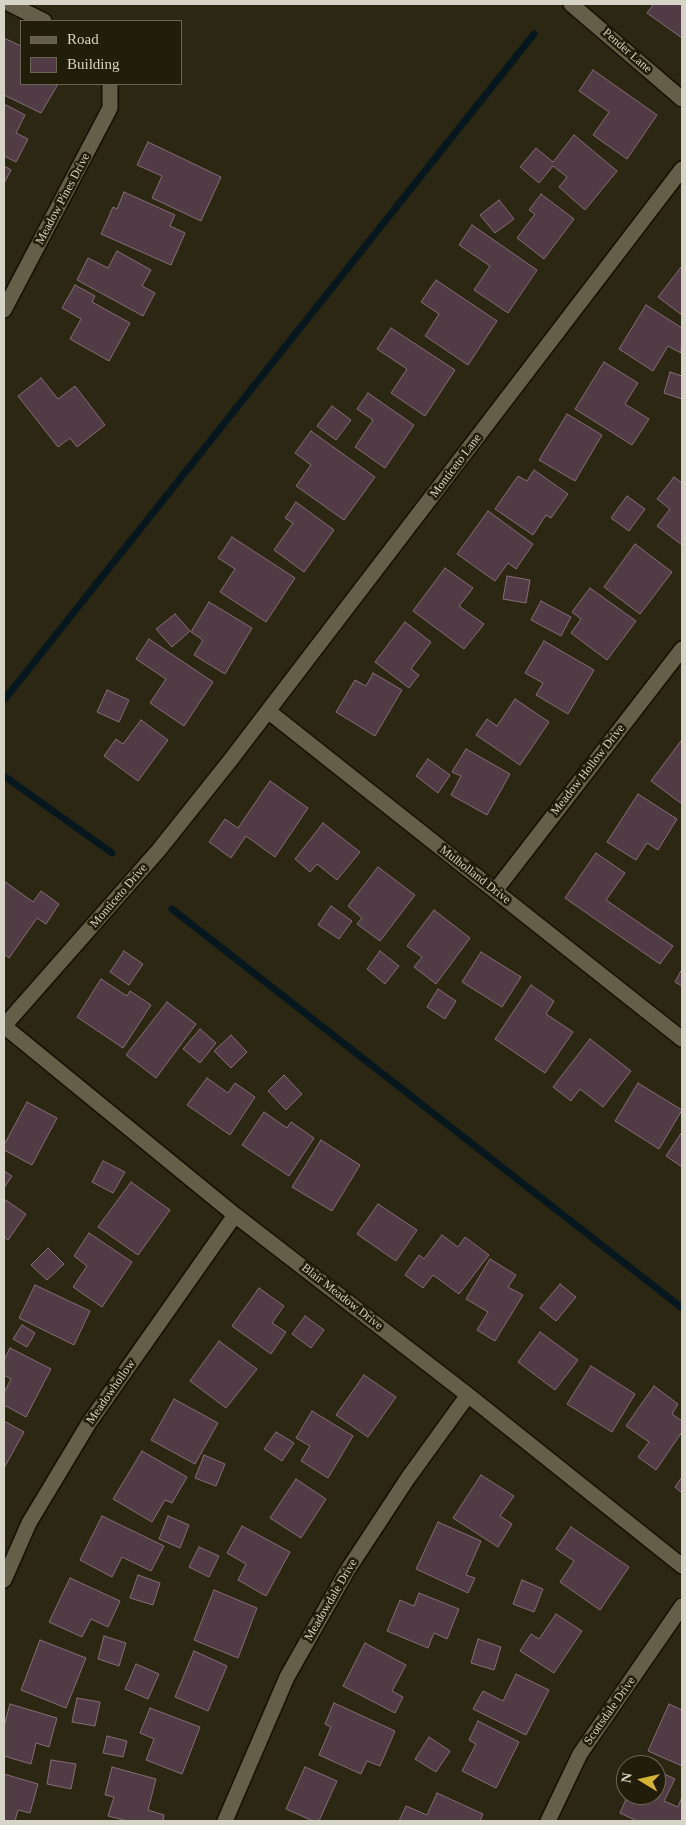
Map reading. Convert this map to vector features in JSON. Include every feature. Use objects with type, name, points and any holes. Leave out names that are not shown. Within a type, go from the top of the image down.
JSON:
[{"type":"street","points":[[10,4],[42,20]]},
{"type":"street","name":"Pender Lane","points":[[571,4],[682,99]]},
{"type":"street","name":"Meadow Pines Drive","points":[[4,310],[110,108],[110,85]]},
{"type":"street","name":"Monticeto Lane","points":[[229,762],[682,169]]},
{"type":"street","name":"Meadow Hollow Drive","points":[[495,890],[682,649]]},
{"type":"street","name":"Mulholland Drive","points":[[268,711],[682,1039]]},
{"type":"street","name":"Monticeto Drive","points":[[4,1026],[158,851],[229,762]]},
{"type":"street","name":"Blair Meadow Drive","points":[[4,1026],[235,1215],[468,1395],[682,1566]]},
{"type":"street","name":"Meadowhollow","points":[[4,1580],[29,1523],[89,1423],[235,1215]]},
{"type":"street","name":"Meadowdale Drive","points":[[225,1821],[288,1677],[346,1571],[408,1478],[468,1395]]},
{"type":"street","name":"Scottsdale Drive","points":[[548,1821],[580,1754],[682,1606]]},
{"type":"building","points":[[654,4],[682,4],[682,38],[647,13]]},
{"type":"building","points":[[4,38],[20,46],[20,85],[57,85],[41,113],[4,95]]},
{"type":"building","points":[[593,70],[657,115],[627,159],[593,135],[609,112],[579,91]]},
{"type":"building","points":[[4,104],[25,115],[16,133],[28,139],[16,162],[4,156]]},
{"type":"building","points":[[574,135],[617,171],[585,210],[559,187],[567,177],[553,166],[539,183],[520,167],[536,148],[553,162]]},
{"type":"building","points":[[148,142],[221,177],[201,221],[152,198],[162,176],[137,165]]},
{"type":"building","points":[[4,166],[11,170],[4,183]]},
{"type":"building","points":[[124,192],[175,215],[170,226],[185,233],[171,265],[101,234],[113,207],[117,209]]},
{"type":"building","points":[[541,194],[574,219],[544,259],[517,238],[535,214],[529,210]]},
{"type":"building","points":[[499,200],[514,219],[495,233],[480,215]]},
{"type":"building","points":[[472,225],[537,270],[508,313],[474,290],[490,266],[459,245]]},
{"type":"building","points":[[117,251],[151,270],[142,286],[155,293],[143,316],[77,280],[88,258],[108,268]]},
{"type":"building","points":[[682,266],[682,315],[658,297]]},
{"type":"building","points":[[436,280],[497,321],[468,365],[425,336],[439,314],[421,302]]},
{"type":"building","points":[[75,285],[95,296],[92,302],[130,323],[109,361],[70,339],[81,319],[62,308]]},
{"type":"building","points":[[646,305],[682,328],[681,353],[668,346],[653,371],[619,349]]},
{"type":"building","points":[[391,328],[455,370],[425,416],[391,393],[407,369],[377,349]]},
{"type":"building","points":[[604,362],[638,383],[625,404],[649,419],[632,445],[575,409]]},
{"type":"building","points":[[670,372],[682,376],[682,399],[664,393]]},
{"type":"building","points":[[41,378],[58,399],[75,386],[105,425],[77,447],[70,438],[58,447],[18,396]]},
{"type":"building","points":[[368,393],[414,425],[385,468],[355,447],[373,420],[357,409]]},
{"type":"building","points":[[332,406],[351,420],[336,440],[317,426]]},
{"type":"building","points":[[567,414],[602,435],[575,481],[539,460]]},
{"type":"building","points":[[311,431],[375,477],[344,520],[296,486],[311,465],[295,453]]},
{"type":"building","points":[[534,470],[568,494],[551,518],[546,515],[533,535],[495,509],[518,476],[527,481]]},
{"type":"building","points":[[674,477],[682,483],[682,545],[657,526],[670,509],[657,499]]},
{"type":"building","points":[[627,496],[645,509],[629,531],[611,518]]},
{"type":"building","points":[[296,502],[334,530],[304,572],[274,550],[293,523],[285,518]]},
{"type":"building","points":[[488,511],[533,544],[516,569],[508,563],[495,581],[457,554]]},
{"type":"building","points":[[232,537],[295,578],[266,622],[220,592],[235,569],[218,558]]},
{"type":"building","points":[[635,544],[672,572],[640,614],[604,587]]},
{"type":"building","points":[[445,568],[473,588],[459,606],[484,624],[464,649],[413,611]]},
{"type":"building","points":[[507,576],[530,580],[526,603],[503,599]]},
{"type":"building","points":[[590,588],[636,621],[607,660],[571,633],[581,619],[572,612]]},
{"type":"building","points":[[541,601],[571,617],[561,636],[531,620]]},
{"type":"building","points":[[209,602],[252,628],[225,674],[194,655],[203,640],[191,632]]},
{"type":"building","points":[[175,614],[190,631],[172,647],[156,629]]},
{"type":"building","points":[[405,622],[431,642],[411,669],[419,675],[409,688],[375,662]]},
{"type":"building","points":[[149,639],[213,682],[184,726],[150,703],[166,679],[136,659]]},
{"type":"building","points":[[544,641],[594,670],[568,714],[536,695],[543,683],[525,673]]},
{"type":"building","points":[[373,673],[402,690],[375,736],[336,712],[355,680],[366,686]]},
{"type":"building","points":[[107,690],[129,700],[119,722],[97,712]]},
{"type":"building","points":[[515,699],[549,722],[520,765],[476,735],[487,719],[497,726]]},
{"type":"building","points":[[141,720],[168,740],[138,781],[104,756],[116,739],[123,744]]},
{"type":"building","points":[[682,742],[682,804],[651,781]]},
{"type":"building","points":[[466,749],[510,774],[487,815],[451,795],[461,776],[452,772]]},
{"type":"building","points":[[428,759],[450,775],[438,793],[416,776]]},
{"type":"building","points":[[270,781],[308,808],[275,857],[246,836],[231,858],[209,842],[225,819],[238,828]]},
{"type":"building","points":[[638,794],[677,819],[658,850],[647,843],[636,860],[607,842]]},
{"type":"building","points":[[323,823],[360,852],[337,880],[317,864],[310,872],[295,859]]},
{"type":"building","points":[[596,853],[625,873],[606,900],[673,946],[660,964],[565,898]]},
{"type":"building","points":[[378,867],[415,895],[380,941],[357,924],[362,918],[348,906]]},
{"type":"building","points":[[4,881],[33,902],[41,891],[59,904],[46,924],[37,918],[9,958],[4,954]]},
{"type":"building","points":[[331,906],[352,921],[339,939],[318,925]]},
{"type":"building","points":[[434,910],[470,938],[436,984],[414,967],[422,957],[407,946]]},
{"type":"building","points":[[124,951],[143,964],[129,985],[110,972]]},
{"type":"building","points":[[380,951],[399,966],[385,984],[367,969]]},
{"type":"building","points":[[481,952],[521,977],[502,1007],[462,982]]},
{"type":"building","points":[[682,969],[682,986],[675,982]]},
{"type":"building","points":[[101,979],[127,996],[130,991],[151,1005],[123,1048],[77,1017]]},
{"type":"building","points":[[531,985],[554,1001],[546,1014],[573,1032],[545,1073],[495,1039]]},
{"type":"building","points":[[438,989],[456,1001],[445,1019],[427,1007]]},
{"type":"building","points":[[167,1002],[196,1024],[156,1078],[126,1055]]},
{"type":"building","points":[[200,1029],[216,1043],[200,1063],[183,1049]]},
{"type":"building","points":[[231,1035],[247,1052],[231,1068],[214,1051]]},
{"type":"building","points":[[590,1039],[631,1071],[603,1107],[580,1089],[571,1101],[553,1087]]},
{"type":"building","points":[[284,1075],[302,1094],[286,1110],[268,1091]]},
{"type":"building","points":[[207,1078],[228,1093],[235,1083],[255,1097],[230,1135],[187,1105]]},
{"type":"building","points":[[638,1083],[682,1110],[659,1149],[615,1121]]},
{"type":"building","points":[[27,1102],[57,1118],[32,1165],[4,1150],[4,1145]]},
{"type":"building","points":[[264,1112],[287,1128],[291,1122],[314,1138],[289,1176],[242,1145]]},
{"type":"building","points":[[682,1132],[682,1167],[666,1156]]},
{"type":"building","points":[[321,1140],[360,1165],[332,1211],[292,1187]]},
{"type":"building","points":[[103,1161],[125,1172],[113,1193],[92,1182]]},
{"type":"building","points":[[4,1171],[12,1176],[4,1188]]},
{"type":"building","points":[[131,1182],[170,1210],[138,1255],[98,1227]]},
{"type":"building","points":[[4,1199],[26,1214],[8,1240],[4,1237]]},
{"type":"building","points":[[378,1204],[417,1230],[396,1261],[357,1234]]},
{"type":"building","points":[[89,1233],[132,1262],[102,1307],[73,1287],[87,1266],[74,1256]]},
{"type":"building","points":[[442,1235],[458,1247],[465,1237],[489,1255],[459,1294],[433,1275],[423,1288],[405,1275],[419,1255],[424,1259]]},
{"type":"building","points":[[48,1248],[64,1264],[47,1280],[31,1265]]},
{"type":"building","points":[[490,1259],[516,1275],[508,1287],[523,1295],[495,1341],[477,1330],[488,1312],[466,1299]]},
{"type":"building","points":[[560,1284],[576,1297],[556,1321],[540,1308]]},
{"type":"building","points":[[35,1285],[90,1311],[74,1345],[19,1318]]},
{"type":"building","points":[[259,1288],[284,1306],[272,1323],[286,1332],[271,1354],[232,1326]]},
{"type":"building","points":[[305,1316],[324,1330],[311,1348],[292,1334]]},
{"type":"building","points":[[22,1325],[35,1333],[27,1347],[13,1339]]},
{"type":"building","points":[[540,1332],[578,1360],[555,1390],[518,1362]]},
{"type":"building","points":[[219,1341],[257,1369],[226,1408],[190,1381]]},
{"type":"building","points":[[10,1348],[51,1369],[26,1417],[4,1405],[4,1393],[11,1379],[4,1375],[4,1360]]},
{"type":"building","points":[[591,1366],[635,1394],[612,1432],[567,1404]]},
{"type":"building","points":[[364,1375],[396,1397],[368,1437],[336,1415]]},
{"type":"building","points":[[654,1386],[678,1404],[672,1414],[682,1421],[682,1432],[656,1470],[638,1457],[649,1442],[626,1426]]},
{"type":"building","points":[[174,1399],[218,1423],[195,1464],[151,1440]]},
{"type":"building","points":[[312,1411],[353,1436],[328,1478],[301,1461],[310,1446],[296,1438]]},
{"type":"building","points":[[4,1421],[24,1432],[4,1468]]},
{"type":"building","points":[[276,1432],[294,1443],[282,1461],[264,1449]]},
{"type":"building","points":[[142,1451],[187,1477],[172,1503],[165,1500],[152,1522],[113,1499]]},
{"type":"building","points":[[204,1455],[225,1464],[216,1486],[195,1478]]},
{"type":"building","points":[[481,1475],[514,1496],[500,1516],[512,1524],[498,1547],[453,1518]]},
{"type":"building","points":[[682,1477],[682,1493],[675,1487]]},
{"type":"building","points":[[296,1479],[326,1499],[301,1538],[270,1518]]},
{"type":"building","points":[[102,1516],[164,1546],[151,1571],[122,1557],[112,1577],[80,1560]]},
{"type":"building","points":[[168,1516],[189,1525],[180,1548],[159,1539]]},
{"type":"building","points":[[438,1522],[481,1541],[466,1575],[475,1578],[468,1593],[416,1569]]},
{"type":"building","points":[[242,1526],[290,1552],[266,1596],[238,1580],[246,1564],[227,1553]]},
{"type":"building","points":[[571,1527],[629,1567],[600,1610],[560,1582],[574,1561],[556,1549]]},
{"type":"building","points":[[199,1547],[219,1556],[209,1577],[189,1567]]},
{"type":"building","points":[[138,1575],[160,1583],[153,1605],[130,1598]]},
{"type":"building","points":[[70,1578],[120,1601],[108,1627],[91,1619],[82,1637],[49,1622]]},
{"type":"building","points":[[522,1580],[543,1589],[534,1612],[513,1604]]},
{"type":"building","points":[[214,1590],[257,1608],[238,1658],[194,1640]]},
{"type":"building","points":[[419,1593],[459,1609],[447,1639],[434,1633],[428,1648],[387,1631],[400,1600],[414,1606]]},
{"type":"building","points":[[556,1614],[582,1631],[554,1673],[520,1651],[531,1634],[539,1639]]},
{"type":"building","points":[[104,1636],[126,1643],[119,1666],[98,1659]]},
{"type":"building","points":[[478,1639],[501,1647],[494,1670],[471,1663]]},
{"type":"building","points":[[40,1640],[86,1658],[66,1708],[21,1690]]},
{"type":"building","points":[[365,1643],[406,1665],[392,1691],[403,1697],[395,1713],[343,1686]]},
{"type":"building","points":[[194,1651],[227,1666],[208,1711],[175,1697]]},
{"type":"building","points":[[136,1664],[159,1674],[148,1699],[125,1689]]},
{"type":"building","points":[[516,1674],[549,1690],[526,1735],[473,1709],[483,1691],[503,1701]]},
{"type":"building","points":[[77,1698],[100,1702],[95,1726],[72,1722]]},
{"type":"building","points":[[334,1703],[395,1731],[380,1766],[367,1761],[361,1774],[319,1755],[331,1727],[325,1724]]},
{"type":"building","points":[[10,1704],[57,1718],[49,1747],[36,1743],[31,1764],[4,1756],[4,1726]]},
{"type":"building","points":[[669,1704],[682,1710],[682,1766],[666,1759],[666,1755],[657,1755],[648,1751]]},
{"type":"building","points":[[150,1708],[200,1727],[182,1774],[146,1760],[154,1739],[140,1733]]},
{"type":"building","points":[[478,1721],[519,1742],[496,1788],[462,1771],[476,1744],[469,1740]]},
{"type":"building","points":[[107,1736],[127,1741],[123,1757],[103,1753]]},
{"type":"building","points":[[429,1737],[450,1751],[436,1772],[415,1759]]},
{"type":"building","points":[[51,1760],[76,1764],[71,1789],[47,1784]]},
{"type":"building","points":[[112,1767],[156,1779],[148,1810],[164,1815],[163,1821],[128,1821],[108,1816],[114,1797],[105,1795]]},
{"type":"building","points":[[305,1767],[337,1781],[319,1821],[313,1821],[286,1809]]},
{"type":"building","points":[[4,1774],[38,1784],[30,1813],[18,1810],[15,1821],[4,1821]]},
{"type":"building","points":[[666,1775],[675,1779],[666,1797]]},
{"type":"building","points":[[437,1793],[483,1814],[480,1821],[399,1821],[406,1806],[427,1815]]},
{"type":"building","points":[[682,1797],[682,1821],[637,1821],[620,1813],[624,1805],[666,1805],[666,1802],[678,1807]]},
{"type":"waterway","points":[[4,700],[534,34]]},
{"type":"waterway","points":[[4,776],[112,853]]},
{"type":"waterway","points":[[172,909],[682,1308]]}]
